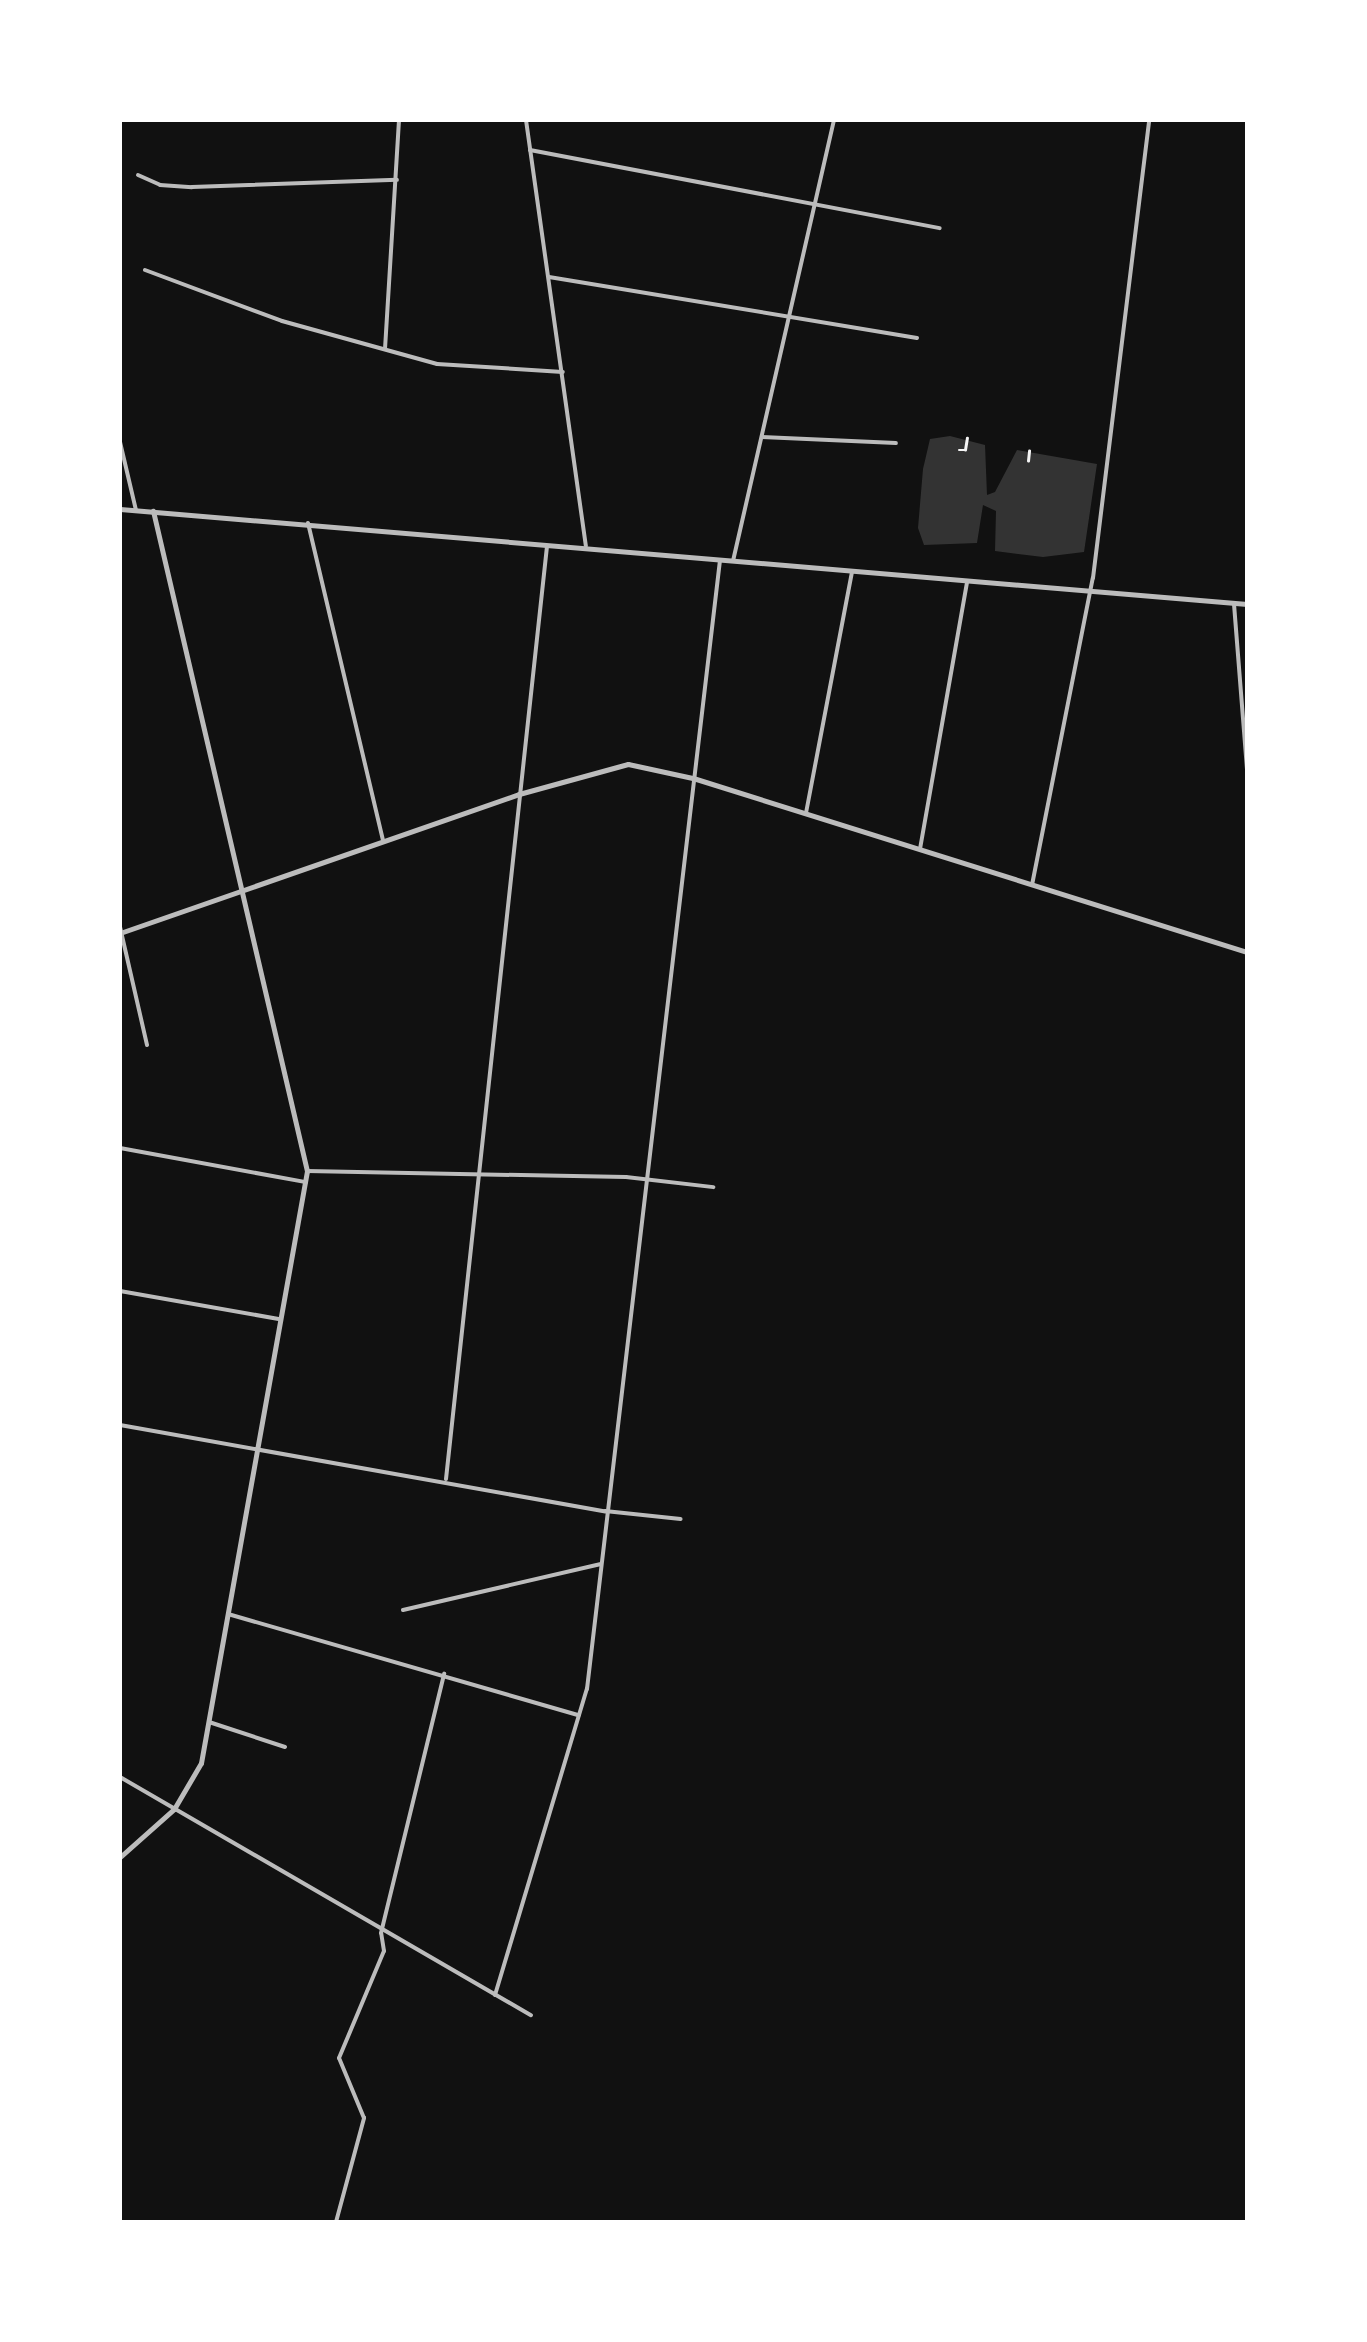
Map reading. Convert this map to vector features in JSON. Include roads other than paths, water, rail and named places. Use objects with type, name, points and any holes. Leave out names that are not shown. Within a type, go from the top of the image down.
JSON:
[{"type":"street","points":[[385,351],[399,120]]},
{"type":"street","points":[[526,120],[586,549]]},
{"type":"street","points":[[733,562],[834,120]]},
{"type":"street","points":[[1032,885],[1087,594],[1125,353],[1148,120]]},
{"type":"street","points":[[530,150],[816,208],[940,228]]},
{"type":"street","points":[[138,175],[160,185],[192,186],[397,180]]},
{"type":"street","points":[[145,270],[385,351],[438,364],[562,372]]},
{"type":"street","points":[[548,277],[917,338]]},
{"type":"street","points":[[762,437],[896,443]]},
{"type":"street","points":[[120,442],[136,510]]},
{"type":"street","points":[[120,509],[1087,594],[1247,604]]},
{"type":"street","points":[[120,1857],[174,1809],[201,1763],[308,1170],[153,512]]},
{"type":"street","points":[[308,523],[383,841]]},
{"type":"street","points":[[446,1479],[547,546]]},
{"type":"street","points":[[495,1996],[580,1716],[720,560]]},
{"type":"street","points":[[806,813],[852,572]]},
{"type":"street","points":[[920,850],[967,583]]},
{"type":"street","points":[[1234,604],[1247,771]]},
{"type":"street","points":[[147,1045],[120,931],[614,764],[693,778],[1247,952]]},
{"type":"street","points":[[120,1148],[306,1182]]},
{"type":"street","points":[[308,1170],[646,1179],[713,1187]]},
{"type":"street","points":[[120,1291],[280,1319]]},
{"type":"street","points":[[120,1425],[256,1444],[605,1511],[680,1518]]},
{"type":"street","points":[[403,1610],[600,1564]]},
{"type":"street","points":[[228,1614],[580,1716]]},
{"type":"street","points":[[336,2222],[364,2118],[339,2058],[384,1951],[380,1933],[444,1674]]},
{"type":"street","points":[[208,1722],[285,1747]]},
{"type":"street","points":[[120,1778],[380,1933],[532,2015]]}]
